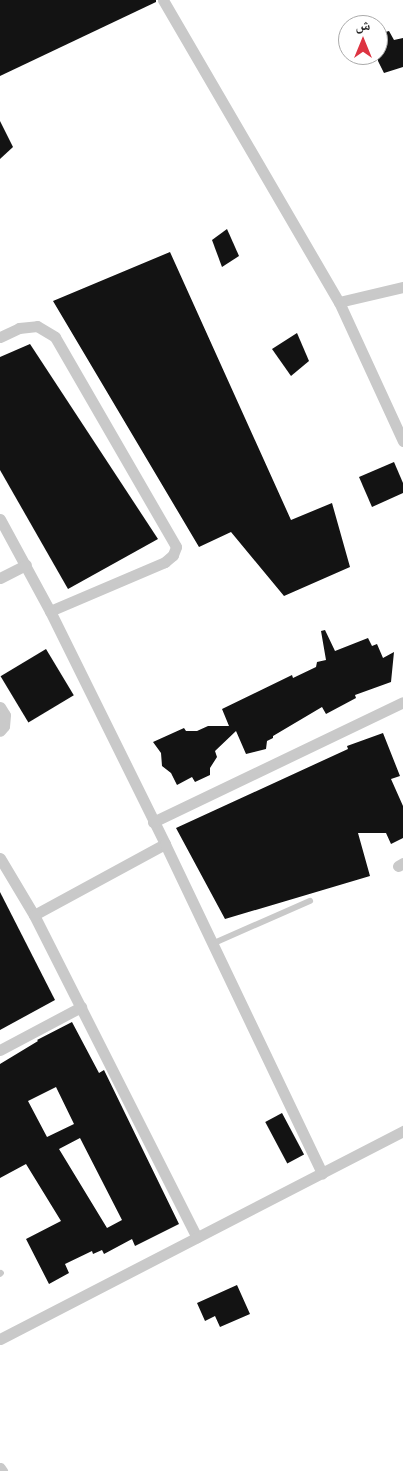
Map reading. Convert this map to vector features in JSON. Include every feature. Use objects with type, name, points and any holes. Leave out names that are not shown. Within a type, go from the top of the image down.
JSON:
[{"type":"street","points":[[163,0],[339,302],[403,441]]},
{"type":"street","points":[[339,302],[403,288]]},
{"type":"street","points":[[0,336],[19,328],[37,326],[54,337],[176,547],[173,555],[165,562],[50,611]]},
{"type":"street","points":[[0,519],[50,611],[165,844],[322,1173]]},
{"type":"street","points":[[0,578],[26,565]]},
{"type":"street","points":[[153,822],[403,702]]},
{"type":"street","points":[[0,707],[5,715],[4,726],[0,731]]},
{"type":"street","points":[[34,915],[165,844]]},
{"type":"street","points":[[0,858],[34,915],[197,1237]]},
{"type":"street","points":[[0,1050],[81,1007]]},
{"type":"street","points":[[0,1339],[403,1131]]},
{"type":"lane","points":[[212,944],[310,901]]},
{"type":"building","points":[[0,0],[156,0],[156,2],[0,76]]},
{"type":"building","points":[[388,31],[394,40],[403,38],[403,67],[384,73],[380,65],[388,65]]},
{"type":"building","points":[[0,121],[13,147],[0,159]]},
{"type":"building","points":[[227,229],[239,256],[222,267],[212,240]]},
{"type":"building","points":[[170,252],[291,520],[332,503],[350,567],[284,596],[231,532],[199,547],[53,301]]},
{"type":"building","points":[[297,333],[309,361],[291,376],[272,349]]},
{"type":"building","points":[[30,344],[158,539],[68,589],[0,470],[0,357]]},
{"type":"building","points":[[394,462],[403,483],[403,493],[372,507],[359,477]]},
{"type":"building","points":[[325,630],[335,651],[368,638],[372,646],[377,644],[383,658],[394,652],[391,682],[355,695],[356,698],[326,714],[322,707],[273,736],[273,738],[267,741],[266,749],[246,754],[236,731],[215,751],[217,757],[210,768],[210,775],[195,782],[192,777],[177,785],[171,773],[162,766],[161,753],[153,742],[184,728],[186,731],[197,731],[208,726],[229,726],[222,709],[292,675],[293,678],[316,667],[317,662],[326,660],[321,631]]},
{"type":"building","points":[[46,649],[74,695],[28,723],[1,676]]},
{"type":"building","points":[[383,733],[400,776],[391,779],[403,806],[403,838],[391,844],[386,833],[358,833],[370,876],[225,919],[176,828],[348,749],[347,746]]},
{"type":"building","points":[[0,892],[55,1000],[0,1030]]},
{"type":"building","points":[[72,1022],[99,1073],[104,1070],[179,1224],[135,1246],[132,1239],[104,1254],[102,1250],[93,1254],[92,1251],[65,1264],[69,1273],[49,1284],[26,1239],[61,1221],[26,1164],[0,1178],[0,1064],[37,1040]],"holes":[[[56,1087],[74,1124],[47,1137],[28,1101]],[[80,1138],[122,1220],[107,1228],[59,1149]]]},
{"type":"building","points":[[282,1113],[304,1154],[287,1163],[265,1122]]},
{"type":"building","points":[[237,1285],[250,1314],[220,1327],[215,1316],[205,1321],[197,1303]]}]
